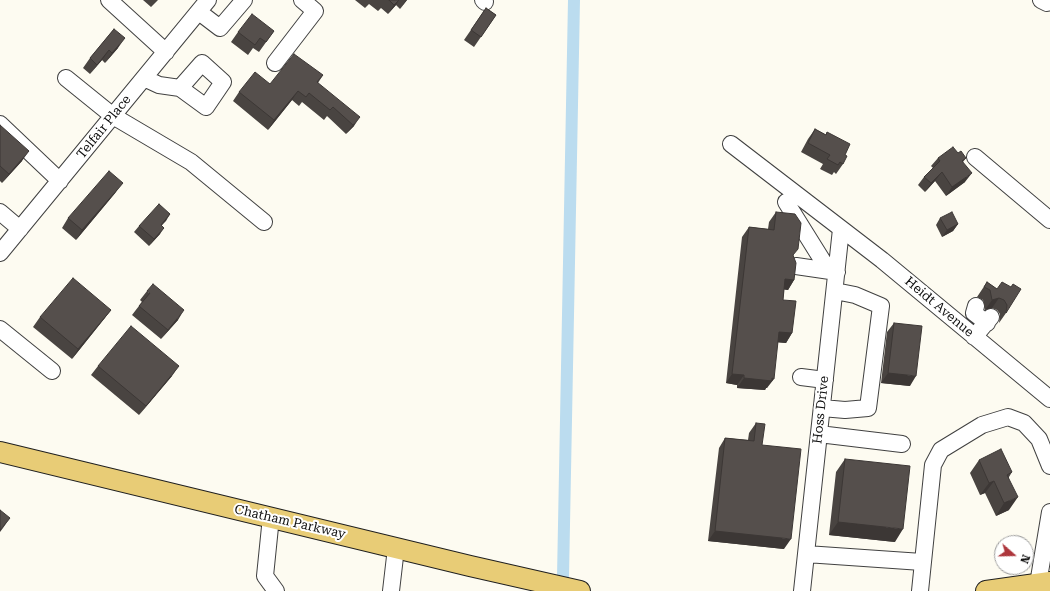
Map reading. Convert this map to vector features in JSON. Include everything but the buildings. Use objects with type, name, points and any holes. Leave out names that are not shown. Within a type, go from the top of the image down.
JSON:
[{"type":"main road","name":"Chatham Parkway","points":[[0,452],[580,591]]},
{"type":"main road","points":[[986,591],[1044,583]]},
{"type":"street","points":[[109,0],[166,52]]},
{"type":"street","points":[[204,6],[220,28],[244,0]]},
{"type":"street","points":[[275,63],[315,11],[302,0]]},
{"type":"street","name":"Telfair Place","points":[[0,254],[204,6]]},
{"type":"street","points":[[66,78],[113,116],[191,162],[264,222]]},
{"type":"street","points":[[144,78],[159,85],[180,88]]},
{"type":"street","points":[[0,124],[60,181]]},
{"type":"street","name":"Heidt Avenue","points":[[731,144],[827,217],[1050,399]]},
{"type":"street","points":[[975,157],[1050,220]]},
{"type":"street","points":[[786,202],[833,272]]},
{"type":"street","points":[[0,212],[20,229]]},
{"type":"street","name":"Hoss Drive","points":[[802,591],[835,291],[833,272],[841,229]]},
{"type":"street","points":[[796,266],[833,272]]},
{"type":"street","points":[[822,408],[846,410],[868,408],[881,306],[855,295],[835,291]]},
{"type":"street","points":[[974,336],[989,320],[974,313],[976,306]]},
{"type":"street","points":[[0,329],[52,371]]},
{"type":"street","points":[[801,377],[825,380]]},
{"type":"street","points":[[920,591],[933,465],[941,450],[982,425],[1008,417],[1024,423],[1039,439],[1050,466]]},
{"type":"street","points":[[819,434],[902,444]]},
{"type":"street","points":[[1044,583],[1050,512]]},
{"type":"street","points":[[271,518],[265,576],[276,591]]},
{"type":"street","points":[[391,591],[396,548]]},
{"type":"street","points":[[806,554],[922,562]]},
{"type":"waterway","points":[[563,577],[574,0]]}]
